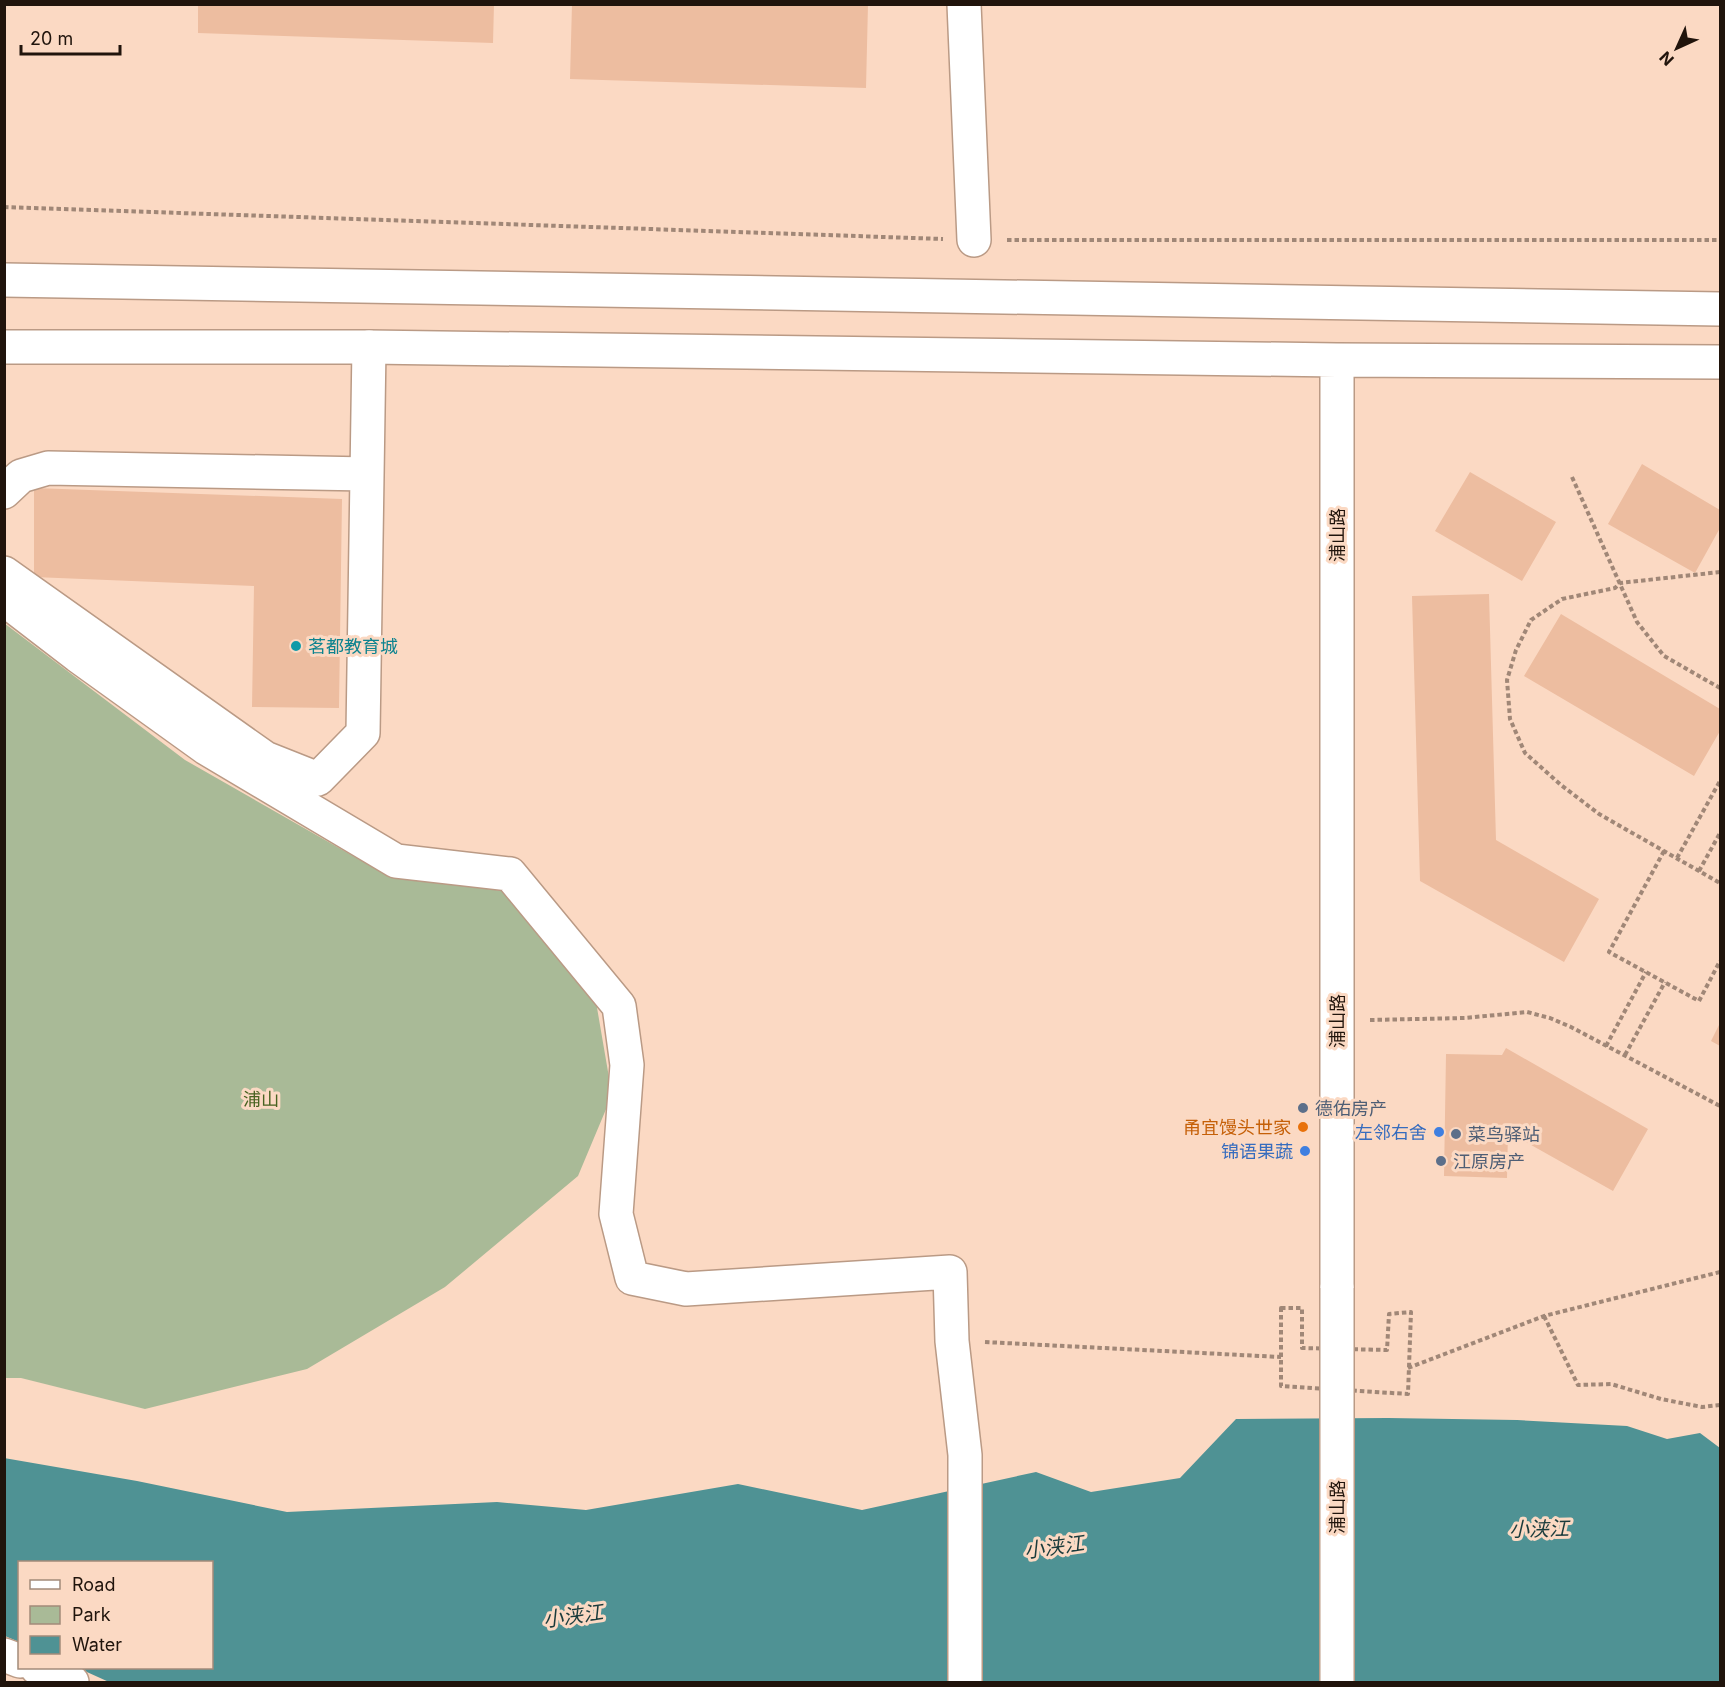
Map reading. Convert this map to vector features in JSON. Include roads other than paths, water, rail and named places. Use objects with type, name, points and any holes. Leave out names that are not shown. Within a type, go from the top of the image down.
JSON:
[{"type":"street","points":[[964,4],[974,240]]},
{"type":"street","points":[[4,280],[1720,309]]},
{"type":"street","points":[[4,347],[369,347],[1336,360],[1720,362]]},
{"type":"street","points":[[4,573],[265,758],[318,779],[363,733],[369,347]]},
{"type":"street","name":"浦山路","points":[[1336,360],[1337,1683]]},
{"type":"street","points":[[4,492],[21,476],[48,468],[368,474]]},
{"type":"street","points":[[4,599],[78,656],[206,748],[396,861],[510,874],[619,1006],[627,1065],[616,1214],[632,1278],[686,1289],[950,1272],[952,1341],[965,1455],[965,1683]]},
{"type":"street","points":[[39,1669],[72,1683]]},
{"type":"water","name":"小浃江","points":[[1236,1419],[1517,1420],[1627,1426],[1667,1439],[1700,1433],[1720,1448],[1720,1682],[109,1682],[80,1669],[213,1669],[213,1561],[18,1561],[18,1642],[5,1636],[4,1458],[137,1481],[287,1512],[497,1502],[586,1510],[738,1484],[862,1510],[1036,1472],[1091,1492],[1180,1478]]},
{"type":"place","name":"茗都教育城","points":[[296,646]]},
{"type":"place","name":"德佑房产","points":[[1303,1108]]},
{"type":"place","name":"甬宜馒头世家","points":[[1303,1127]]},
{"type":"place","name":"左邻右舍","points":[[1439,1132]]},
{"type":"place","name":"菜鸟驿站","points":[[1456,1134]]},
{"type":"place","name":"锦语果蔬","points":[[1305,1151]]},
{"type":"place","name":"江原房产","points":[[1441,1161]]},
{"type":"park label","name":"浦山","points":[[261,1099]]}]
